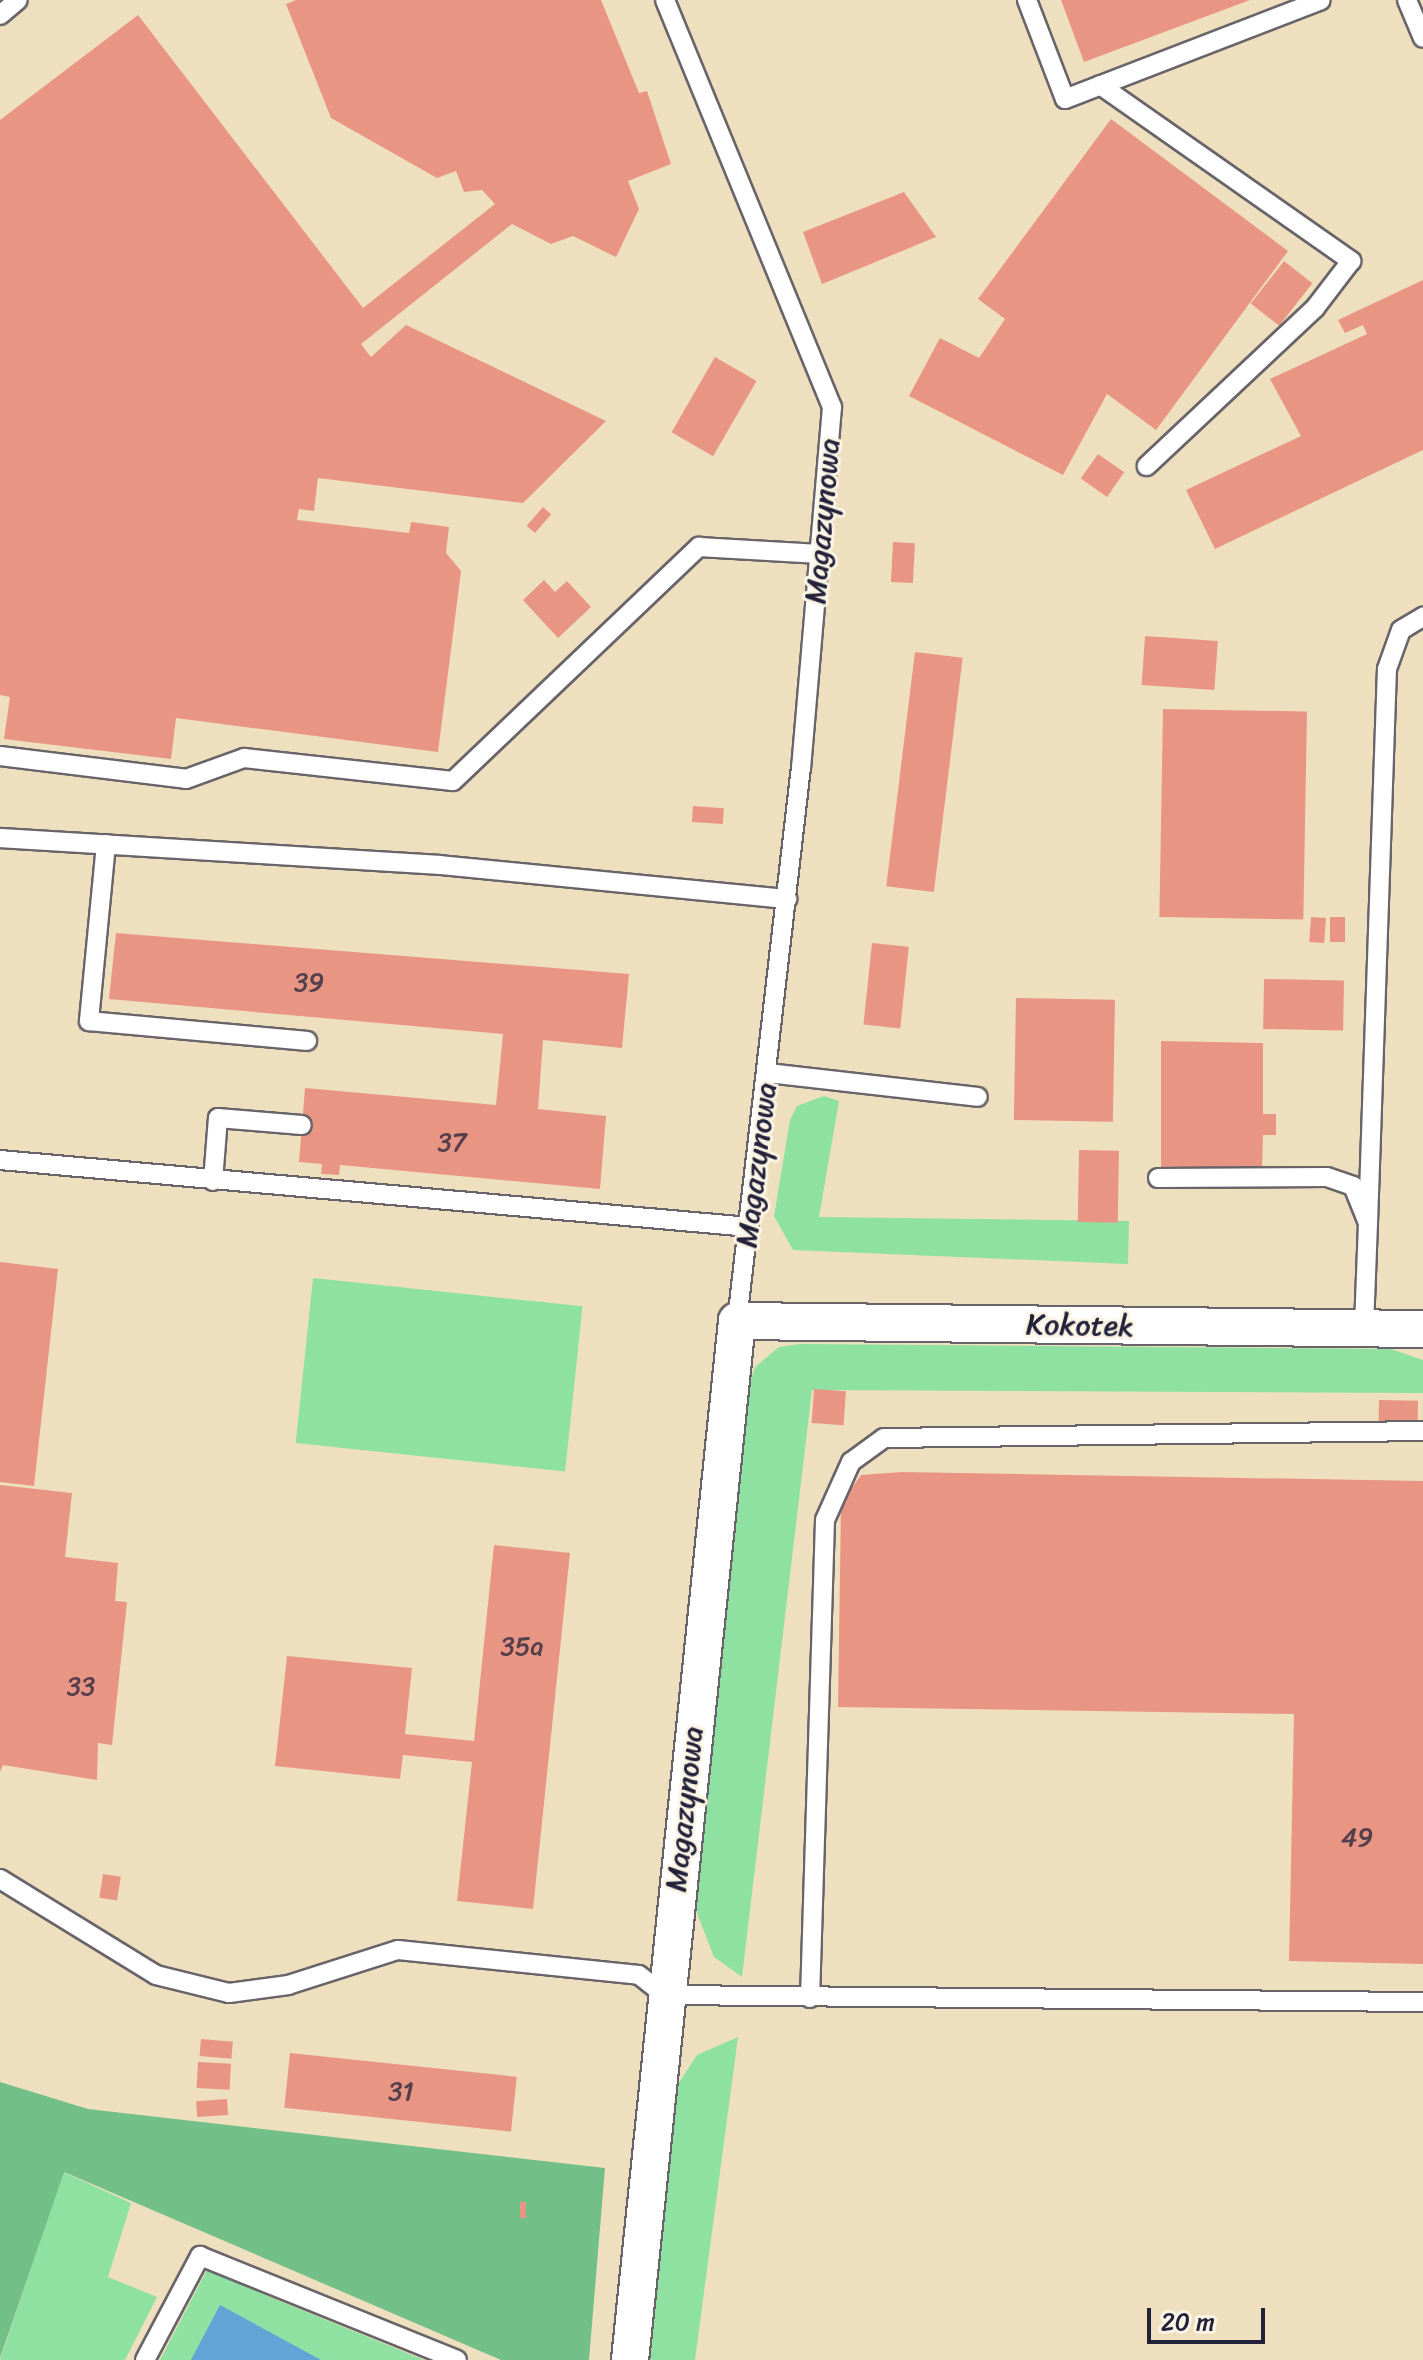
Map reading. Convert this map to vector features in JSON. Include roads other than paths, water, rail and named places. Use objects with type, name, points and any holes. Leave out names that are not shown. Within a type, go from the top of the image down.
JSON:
[{"type":"street","name":"Kokotek","points":[[737,1321],[1423,1329]]},
{"type":"street","name":"Magazynowa","points":[[630,2360],[665,1995],[737,1321]]},
{"type":"lane","points":[[0,15],[18,0]]},
{"type":"lane","name":"Magazynowa","points":[[665,0],[832,407],[787,899],[737,1321]]},
{"type":"lane","points":[[1027,0],[1065,99],[1321,0]]},
{"type":"lane","points":[[1407,0],[1423,38]]},
{"type":"lane","points":[[1100,85],[1351,261],[1315,308],[1147,466]]},
{"type":"lane","points":[[0,756],[186,779],[244,758],[453,781],[699,547],[820,554]]},
{"type":"lane","points":[[1364,1329],[1387,669],[1401,630],[1423,617]]},
{"type":"lane","points":[[0,838],[440,865],[787,899]]},
{"type":"lane","points":[[106,844],[89,1021],[307,1041]]},
{"type":"lane","points":[[768,1073],[978,1097]]},
{"type":"lane","points":[[213,1181],[218,1118],[302,1125]]},
{"type":"lane","points":[[0,1160],[749,1227]]},
{"type":"lane","points":[[1158,1178],[1327,1177],[1353,1186],[1368,1223]]},
{"type":"lane","points":[[810,1998],[825,1520],[851,1462],[884,1438],[1423,1431]]},
{"type":"lane","points":[[0,1879],[156,1975],[229,1993],[288,1985],[398,1950],[639,1975],[665,1995],[1423,2002]]},
{"type":"lane","points":[[145,2360],[200,2256],[457,2360]]},
{"type":"water","points":[[220,2305],[321,2360],[191,2360]]}]
